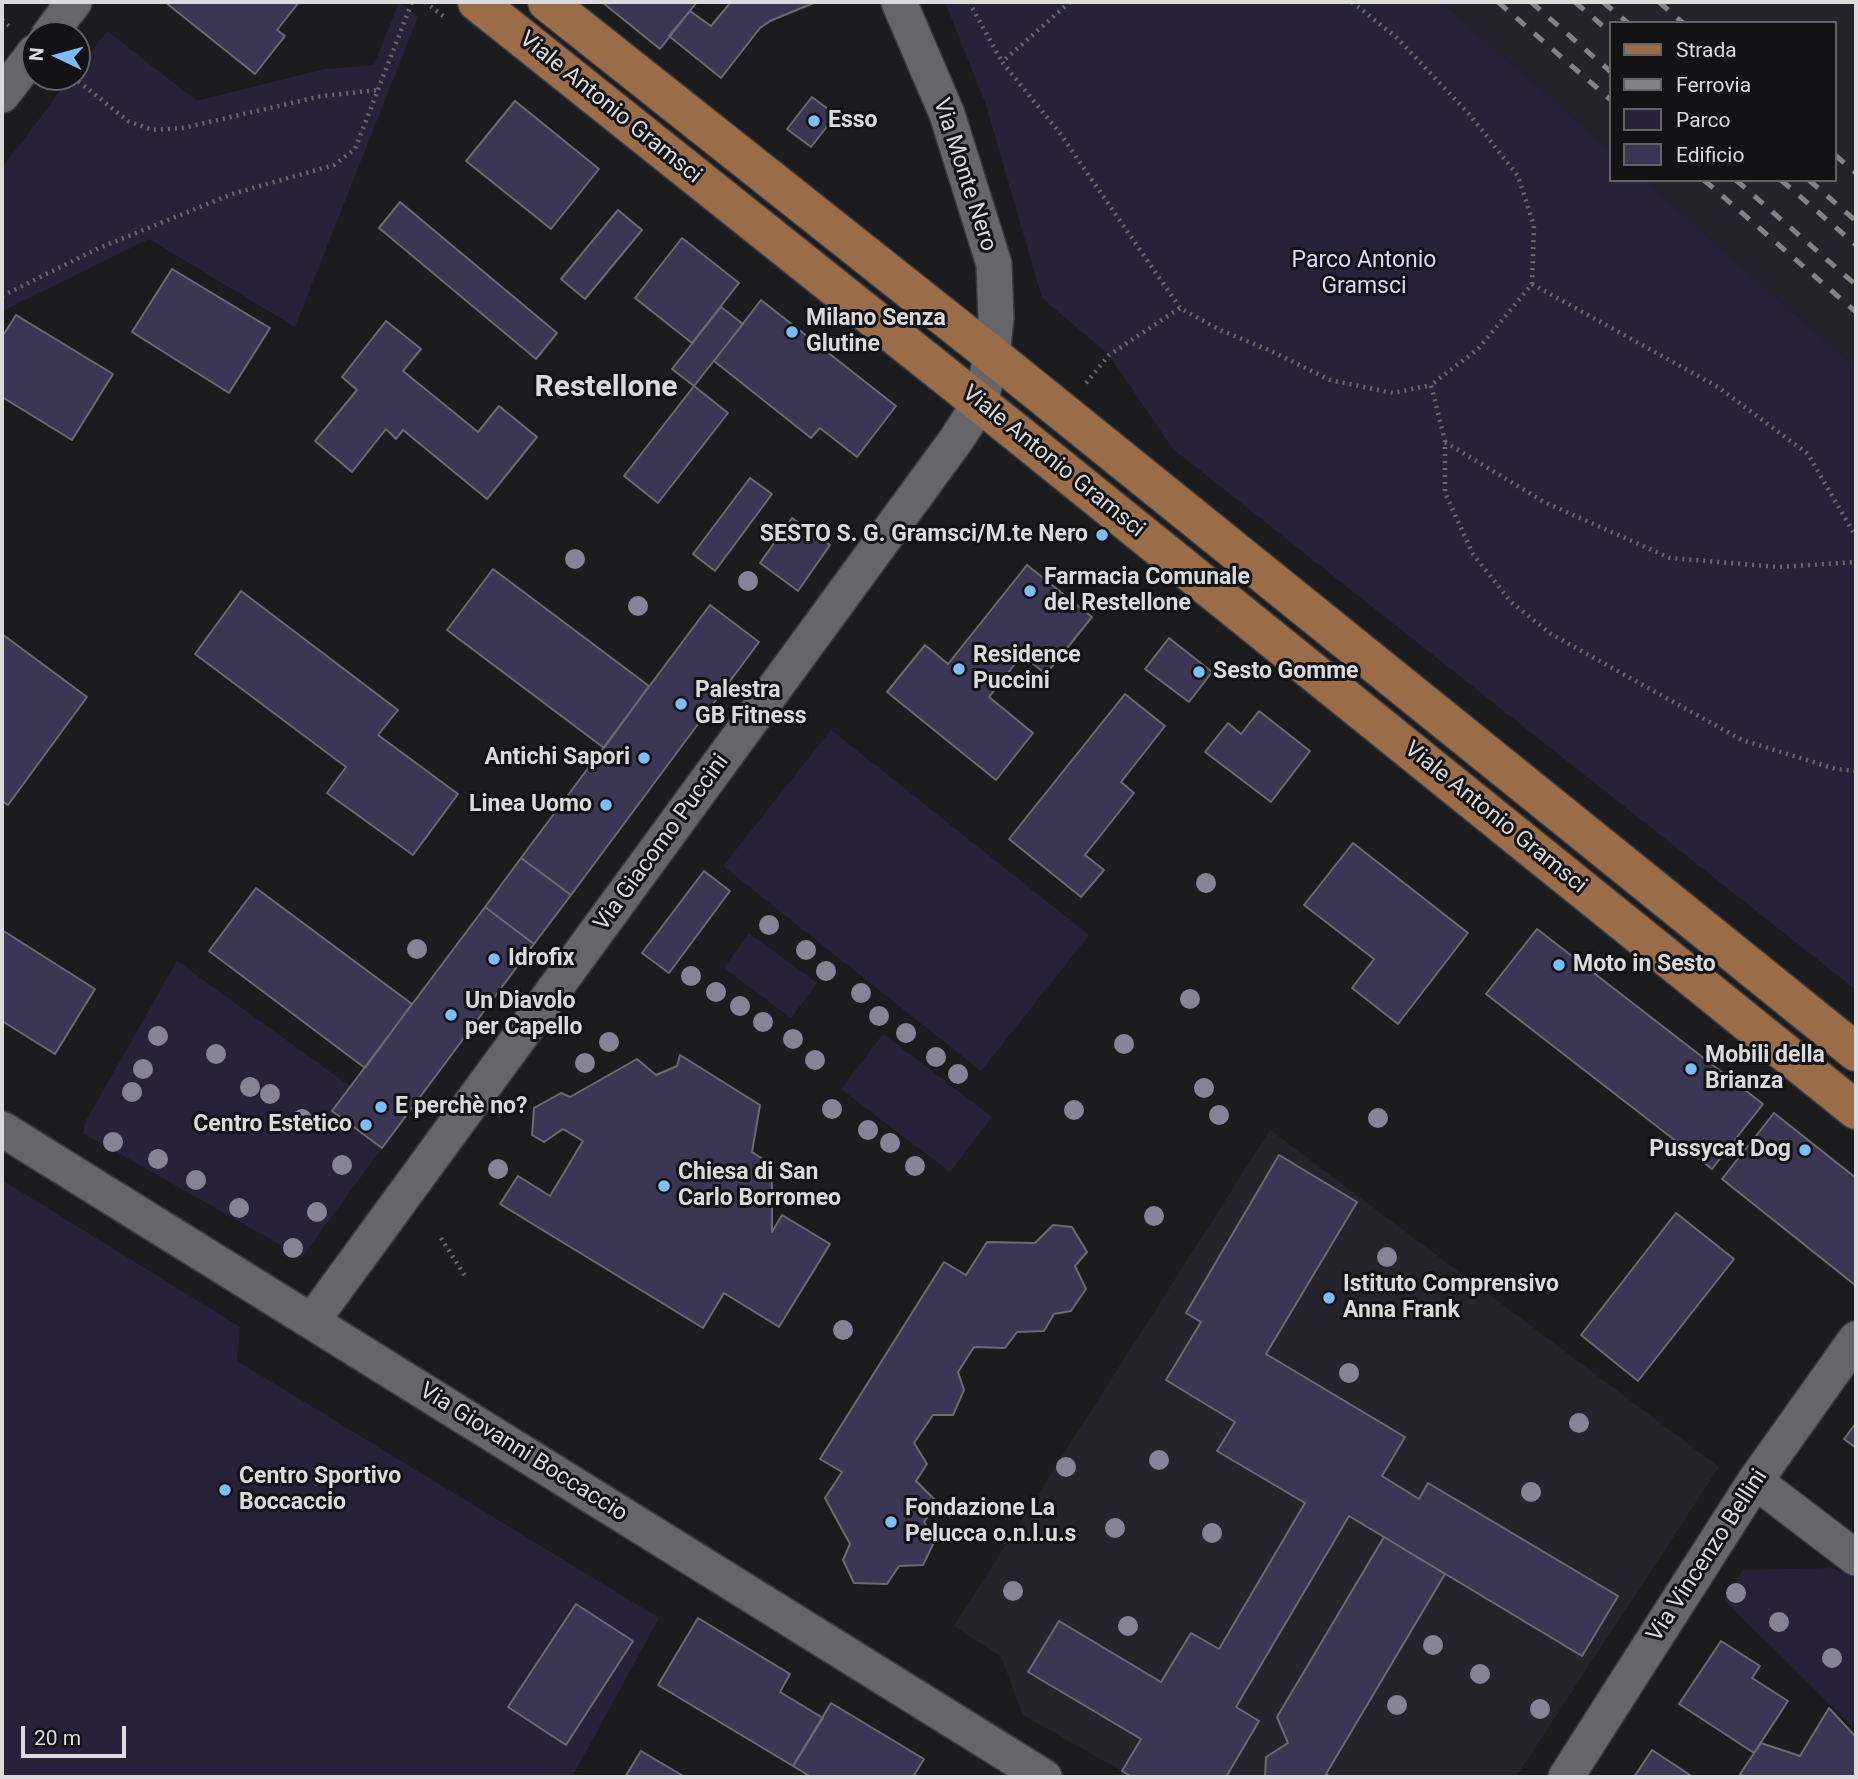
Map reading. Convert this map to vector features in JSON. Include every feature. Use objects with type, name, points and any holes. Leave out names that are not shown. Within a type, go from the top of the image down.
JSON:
[{"type":"main road","name":"Viale Antonio Gramsci","points":[[477,2],[980,403],[1856,1110]]},
{"type":"main road","name":"Viale Antonio Gramsci","points":[[547,2],[992,355],[1856,1052]]},
{"type":"street","points":[[60,21],[74,2]]},
{"type":"street","name":"Via Monte Nero","points":[[898,2],[947,114],[994,264],[996,318],[992,355]]},
{"type":"street","points":[[2,95],[21,70]]},
{"type":"street","name":"Via Giacomo Puccini","points":[[312,1321],[964,430],[980,403],[992,355]]},
{"type":"street","name":"Via Giovanni Boccaccio","points":[[2,1129],[1044,1777]]},
{"type":"street","name":"Via Vincenzo Bellini","points":[[1566,1777],[1755,1482],[1856,1339]]},
{"type":"street","points":[[1755,1482],[1856,1558]]},
{"type":"path","points":[[2,296],[99,248],[232,194],[334,165],[355,149],[412,2]]},
{"type":"path","points":[[969,2],[1002,62],[1059,132],[1180,308],[1220,330],[1331,380],[1393,393],[1431,385],[1478,349],[1532,284],[1534,226],[1518,176],[1461,105],[1397,38],[1352,2]]},
{"type":"path","points":[[1002,62],[1070,2]]},
{"type":"path","points":[[90,91],[128,121],[152,130],[183,128],[322,96],[378,90]]},
{"type":"path","points":[[1532,284],[1718,387],[1808,454],[1856,537]]},
{"type":"path","points":[[1081,390],[1109,355],[1180,308]]},
{"type":"path","points":[[1431,385],[1445,441],[1445,493],[1473,554],[1511,602],[1551,634],[1742,740],[1836,769],[1856,771]]},
{"type":"path","points":[[1445,441],[1544,502],[1670,558],[1779,567],[1856,562]]},
{"type":"path","points":[[441,1238],[467,1279]]},
{"type":"shaded area","points":[[1442,2],[1856,2],[1856,368],[1646,182],[1837,182],[1837,21],[1610,21],[1610,150]]},
{"type":"shaded area","name":"Istituto Comprensivo Anna Frank","points":[[1270,1130],[1719,1467],[1516,1777],[1132,1777],[1023,1715],[1001,1657],[954,1626]]},
{"type":"green space","points":[[399,2],[418,17],[295,327],[149,239],[2,311],[2,168],[60,91],[91,91],[91,52],[107,31],[197,101],[325,69],[374,65]]},
{"type":"green space","name":"Parco Antonio Gramsci","points":[[945,2],[1442,2],[1610,150],[1610,182],[1646,182],[1856,368],[1856,990],[1173,449],[1109,355],[1042,298],[986,105]]},
{"type":"green space","points":[[831,730],[1089,935],[981,1071],[723,866]]},
{"type":"green space","points":[[749,933],[817,983],[791,1018],[724,968]]},
{"type":"green space","points":[[177,961],[351,1087],[333,1111],[382,1148],[302,1257],[83,1133],[87,1119]]},
{"type":"green space","points":[[883,1034],[992,1117],[950,1172],[841,1089]]},
{"type":"green space","name":"Centro Sportivo Boccaccio","points":[[2,1180],[240,1327],[237,1361],[659,1618],[572,1777],[2,1777]]},
{"type":"green space","points":[[1833,1568],[1856,1579],[1856,1730],[1724,1600],[1743,1570]]},
{"type":"building","points":[[165,2],[299,2],[277,30],[285,36],[255,74]]},
{"type":"building","points":[[602,2],[697,2],[660,49]]},
{"type":"building","points":[[731,2],[816,2],[770,21],[760,28],[721,78],[669,36],[690,11],[711,26]]},
{"type":"building","points":[[812,97],[836,115],[811,147],[787,129]]},
{"type":"building","points":[[515,101],[599,169],[551,229],[466,161]]},
{"type":"building","points":[[400,202],[557,333],[536,359],[379,228]]},
{"type":"building","points":[[618,210],[642,230],[585,299],[561,279]]},
{"type":"building","points":[[682,238],[739,283],[692,343],[635,298]]},
{"type":"building","points":[[172,269],[270,328],[229,393],[132,332]]},
{"type":"building","points":[[761,300],[896,406],[857,457],[820,428],[811,438],[714,361]]},
{"type":"building","points":[[721,307],[743,324],[694,386],[672,369]]},
{"type":"building","points":[[16,315],[113,374],[72,440],[2,397],[2,337]]},
{"type":"building","points":[[386,321],[421,349],[403,371],[478,432],[499,406],[537,437],[487,499],[403,430],[396,439],[386,429],[352,472],[315,441],[357,390],[342,377]]},
{"type":"building","points":[[694,386],[728,413],[658,503],[624,476]]},
{"type":"building","points":[[750,478],[772,494],[715,571],[693,554]]},
{"type":"building","points":[[792,518],[830,545],[798,591],[760,563]]},
{"type":"building","name":"Residence Puccini","points":[[1027,565],[1092,617],[1046,674],[1022,655],[989,697],[1033,733],[996,780],[887,692],[925,645],[948,664]]},
{"type":"building","points":[[493,569],[649,686],[604,748],[447,630]]},
{"type":"building","points":[[241,591],[398,710],[378,735],[458,794],[413,855],[327,793],[346,767],[195,654]]},
{"type":"building","points":[[710,605],[759,642],[571,895],[521,858]]},
{"type":"building","points":[[2,634],[87,697],[8,805],[2,801]]},
{"type":"building","points":[[1169,638],[1212,672],[1189,702],[1145,669]]},
{"type":"building","points":[[1125,694],[1165,726],[1121,782],[1134,793],[1085,855],[1104,870],[1081,897],[1009,839]]},
{"type":"building","points":[[1259,711],[1310,751],[1271,802],[1205,752],[1228,723],[1241,734]]},
{"type":"building","points":[[1353,843],[1468,933],[1398,1024],[1352,988],[1374,959],[1304,905]]},
{"type":"building","points":[[521,858],[571,895],[534,944],[485,907]]},
{"type":"building","points":[[704,871],[730,891],[669,973],[642,953]]},
{"type":"building","points":[[256,888],[412,1004],[365,1068],[209,951]]},
{"type":"building","points":[[485,907],[534,944],[382,1148],[332,1111]]},
{"type":"building","points":[[1537,929],[1763,1104],[1712,1169],[1486,994]]},
{"type":"building","points":[[2,930],[95,989],[55,1054],[2,1021]]},
{"type":"building","name":"Chiesa di San Carlo Borromeo","points":[[680,1055],[760,1105],[752,1152],[772,1165],[772,1232],[782,1215],[830,1244],[779,1327],[724,1293],[703,1328],[500,1204],[518,1176],[550,1196],[583,1141],[563,1129],[544,1142],[532,1135],[534,1108],[561,1093],[570,1097],[637,1059],[656,1075],[677,1066]]},
{"type":"building","points":[[1774,1113],[1856,1178],[1855,1285],[1722,1179]]},
{"type":"building","points":[[1279,1155],[1357,1202],[1266,1354],[1405,1437],[1382,1476],[1419,1499],[1428,1483],[1618,1596],[1582,1656],[1349,1516],[1236,1707],[1259,1721],[1226,1777],[1132,1777],[1122,1771],[1141,1739],[1028,1672],[1059,1621],[1161,1682],[1191,1633],[1219,1649],[1305,1503],[1217,1451],[1235,1422],[1166,1380],[1201,1322],[1186,1313]]},
{"type":"building","points":[[1676,1213],[1734,1259],[1638,1381],[1581,1335]]},
{"type":"building","points":[[1053,1225],[1072,1227],[1087,1252],[1075,1266],[1086,1289],[1071,1311],[1054,1314],[1044,1331],[1017,1332],[1005,1348],[974,1347],[958,1372],[964,1390],[953,1415],[933,1415],[914,1443],[927,1464],[916,1481],[937,1502],[924,1522],[936,1538],[923,1565],[899,1566],[887,1584],[854,1583],[843,1560],[850,1544],[825,1498],[842,1472],[820,1459],[944,1262],[966,1275],[987,1242],[1035,1243]]},
{"type":"building","points":[[1856,1423],[1856,1448],[1844,1439]]},
{"type":"building","points":[[1384,1537],[1445,1574],[1326,1774],[1331,1777],[1265,1777],[1266,1757],[1288,1743],[1277,1717]]},
{"type":"building","points":[[576,1604],[633,1641],[566,1745],[508,1707]]},
{"type":"building","points":[[698,1618],[790,1674],[780,1692],[823,1718],[793,1766],[658,1685]]},
{"type":"building","points":[[1721,1641],[1760,1666],[1752,1678],[1788,1701],[1754,1753],[1679,1704]]},
{"type":"building","points":[[831,1703],[924,1759],[913,1777],[811,1777],[793,1766]]},
{"type":"building","points":[[1829,1708],[1856,1737],[1856,1777],[1746,1777],[1740,1774],[1761,1743],[1800,1756]]},
{"type":"building","points":[[1652,1750],[1693,1777],[1634,1777]]},
{"type":"building","points":[[641,1751],[685,1777],[625,1777]]},
{"type":"railway","points":[[1498,2],[1610,99]]},
{"type":"railway","points":[[1531,2],[1610,71]]},
{"type":"railway","points":[[1575,2],[1610,32]]},
{"type":"railway","points":[[1603,2],[1626,21]]},
{"type":"railway","points":[[1659,2],[1681,21]]},
{"type":"railway","points":[[1837,157],[1856,173]]},
{"type":"railway","points":[[1706,182],[1856,312]]},
{"type":"railway","points":[[1738,182],[1856,285]]},
{"type":"railway","points":[[1783,182],[1856,245]]},
{"type":"railway","points":[[1811,182],[1856,221]]},
{"type":"place","name":"Esso","points":[[814,121]]},
{"type":"place","name":"Milano Senza Glutine","points":[[792,332]]},
{"type":"place","name":"SESTO S. G. Gramsci/M.te Nero","points":[[1102,535]]},
{"type":"place","name":"Farmacia Comunale del Restellone","points":[[1030,591]]},
{"type":"place","name":"Residence Puccini","points":[[959,669]]},
{"type":"place","name":"Sesto Gomme","points":[[1199,672]]},
{"type":"place","name":"Palestra GB Fitness","points":[[681,704]]},
{"type":"place","name":"Antichi Sapori","points":[[644,758]]},
{"type":"place","name":"Linea Uomo","points":[[606,805]]},
{"type":"place","name":"Idrofix","points":[[494,959]]},
{"type":"place","name":"Moto in Sesto","points":[[1559,965]]},
{"type":"place","name":"Un Diavolo per Capello","points":[[451,1015]]},
{"type":"place","name":"Mobili della Brianza","points":[[1691,1069]]},
{"type":"place","name":"E perchè no?","points":[[381,1107]]},
{"type":"place","name":"Centro Estetico","points":[[366,1125]]},
{"type":"place","name":"Pussycat Dog","points":[[1805,1150]]},
{"type":"place","name":"Chiesa di San Carlo Borromeo","points":[[664,1186]]},
{"type":"place","name":"Istituto Comprensivo Anna Frank","points":[[1329,1298]]},
{"type":"place","name":"Centro Sportivo Boccaccio","points":[[225,1490]]},
{"type":"place","name":"Fondazione La Pelucca o.n.l.u.s","points":[[891,1522]]},
{"type":"district","name":"Restellone","points":[[606,388]]}]
